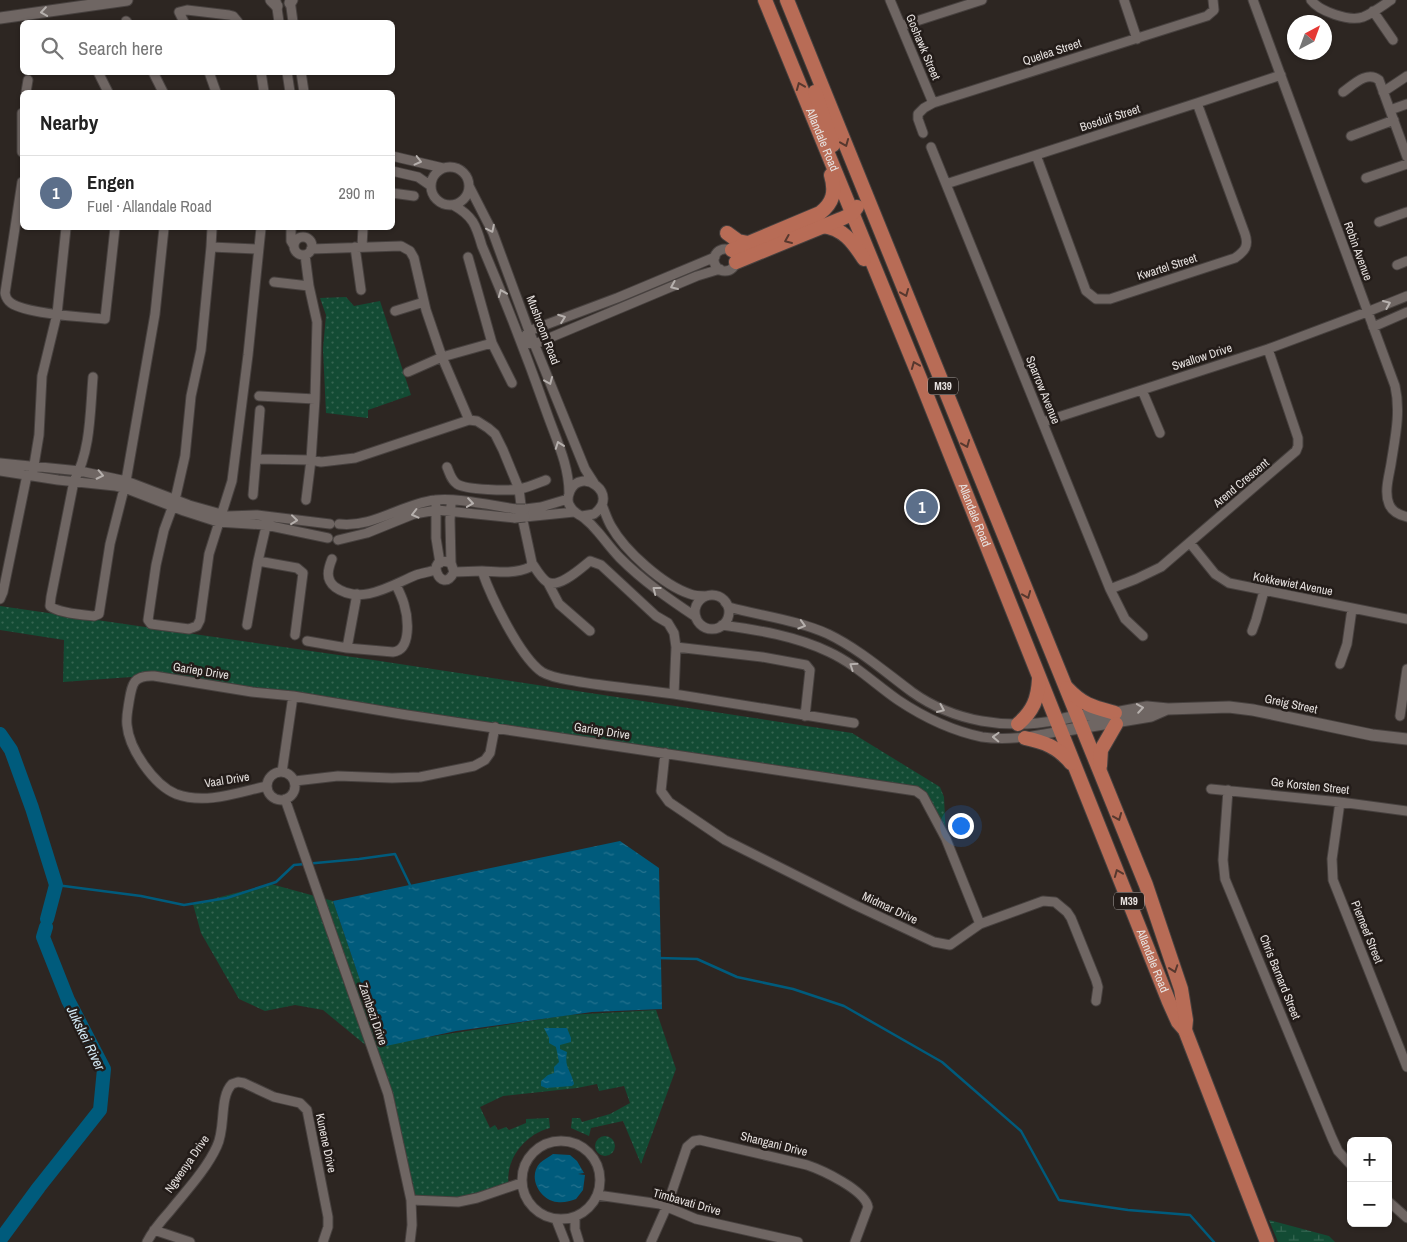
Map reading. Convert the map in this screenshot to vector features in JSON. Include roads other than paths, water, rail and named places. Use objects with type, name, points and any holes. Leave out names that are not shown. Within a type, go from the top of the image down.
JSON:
[{"type":"main road","name":"Allandale Road","points":[[765,0],[882,286],[1169,1002],[1178,1022],[1185,1030],[1267,1242]]},
{"type":"main road","name":"Allandale Road","points":[[787,0],[1062,682],[1146,885],[1178,980],[1186,1020],[1185,1030]]},
{"type":"main road","points":[[734,256],[821,226],[852,214],[856,210],[857,202],[830,137],[814,89],[802,36]]},
{"type":"main road","points":[[734,256],[748,243],[809,219],[829,205],[834,191],[833,181],[818,130]]},
{"type":"main road","points":[[821,226],[835,229],[849,238],[882,286]]},
{"type":"main road","points":[[727,232],[738,241],[748,243]]},
{"type":"main road","points":[[1018,724],[1033,708],[1038,690],[1039,676]]},
{"type":"main road","points":[[1062,682],[1078,700],[1116,718],[1101,750],[1100,772]]},
{"type":"main road","points":[[1025,738],[1045,742],[1054,747],[1076,769]]},
{"type":"street","points":[[0,18],[127,0]]},
{"type":"street","name":"Goshawk Street","points":[[890,0],[933,103]]},
{"type":"street","points":[[901,26],[982,0]]},
{"type":"street","points":[[1124,0],[1137,38]]},
{"type":"street","name":"Quelea Street","points":[[933,103],[1207,16],[1214,10],[1213,0]]},
{"type":"street","name":"Robin Avenue","points":[[1253,0],[1395,386],[1398,397],[1397,419],[1388,487],[1388,501],[1397,514],[1407,517]]},
{"type":"street","points":[[1311,0],[1320,9],[1346,17],[1360,18],[1390,0]]},
{"type":"street","points":[[291,1],[294,20]]},
{"type":"street","points":[[274,2],[278,20]]},
{"type":"street","points":[[183,20],[178,12],[187,10],[229,15],[236,20]]},
{"type":"street","points":[[1373,11],[1393,40]]},
{"type":"street","points":[[100,75],[107,90]]},
{"type":"street","points":[[155,75],[162,90]]},
{"type":"street","points":[[210,75],[215,90]]},
{"type":"street","points":[[261,75],[264,90]]},
{"type":"street","points":[[287,75],[290,90]]},
{"type":"street","points":[[301,75],[304,90]]},
{"type":"street","name":"Bosduif Street","points":[[946,184],[1280,75]]},
{"type":"street","points":[[1343,92],[1369,76],[1376,77],[1379,80],[1407,157]]},
{"type":"street","points":[[1383,92],[1407,76]]},
{"type":"street","points":[[26,90],[28,80]]},
{"type":"street","points":[[923,133],[918,114],[933,103]]},
{"type":"street","name":"Kwartel Street","points":[[1036,155],[1086,291],[1096,299],[1110,299],[1235,258],[1245,250],[1247,245],[1245,234],[1198,103]]},
{"type":"street","points":[[1390,110],[1407,104]]},
{"type":"street","points":[[1351,136],[1394,120]]},
{"type":"street","name":"Sparrow Avenue","points":[[931,147],[1110,589],[1124,618],[1142,636]]},
{"type":"street","name":"Mushroom Road","points":[[395,157],[443,168],[452,167],[460,170],[466,177],[493,233],[529,331],[581,461],[594,483]]},
{"type":"street","points":[[1366,178],[1407,164]]},
{"type":"street","points":[[431,186],[433,177],[443,168]]},
{"type":"street","name":"Mushroom Road","points":[[395,172],[418,177],[431,186],[436,199],[444,204],[452,204],[467,213],[477,229],[482,246],[521,341],[563,458],[569,482],[569,496]]},
{"type":"street","points":[[452,204],[464,198],[469,186]]},
{"type":"street","points":[[395,193],[414,196]]},
{"type":"street","points":[[20,195],[5,296],[8,301],[19,307],[56,314],[105,319],[115,230]]},
{"type":"street","points":[[1379,222],[1407,212]]},
{"type":"street","points":[[0,599],[39,435],[42,376],[56,314],[66,230]]},
{"type":"street","points":[[93,376],[88,431],[80,471],[74,482],[50,606],[90,616],[99,614],[110,544],[125,485],[155,314],[164,230]]},
{"type":"street","points":[[212,230],[201,350],[192,396],[185,456],[156,565],[148,620],[151,624],[189,629],[194,628],[198,623],[209,554],[232,481],[248,355],[257,249],[261,230]]},
{"type":"street","points":[[291,230],[291,241],[297,253],[308,248],[359,246],[401,246],[410,251],[414,258],[424,302],[442,357],[469,420]]},
{"type":"street","points":[[306,500],[315,399],[317,322],[309,286],[308,230]]},
{"type":"street","points":[[361,290],[359,246],[363,230]]},
{"type":"street","points":[[294,246],[298,238],[304,237],[308,248]]},
{"type":"street","points":[[211,247],[257,249]]},
{"type":"street","points":[[722,250],[734,256],[730,270],[720,269],[697,276],[535,344],[521,341],[529,331],[617,298],[715,257],[722,250]]},
{"type":"street","points":[[468,256],[492,343],[512,383]]},
{"type":"street","points":[[715,257],[715,264],[720,269]]},
{"type":"street","points":[[1397,265],[1407,262]]},
{"type":"street","points":[[274,282],[309,286]]},
{"type":"street","name":"Swallow Drive","points":[[1043,422],[1268,349],[1407,296]]},
{"type":"street","points":[[395,311],[424,302]]},
{"type":"street","points":[[1373,327],[1407,312]]},
{"type":"street","points":[[408,372],[442,357],[492,343]]},
{"type":"street","name":"Arend Crescent","points":[[1110,589],[1152,572],[1190,543],[1290,458],[1298,446],[1298,438],[1268,349]]},
{"type":"street","points":[[1142,390],[1160,433]]},
{"type":"street","points":[[259,396],[315,399]]},
{"type":"street","points":[[254,495],[260,410]]},
{"type":"street","points":[[256,459],[321,462],[355,458],[469,420],[476,421],[495,434],[520,489],[523,521],[532,563],[548,583],[559,604],[590,631]]},
{"type":"street","points":[[0,463],[31,473],[74,482],[125,485]]},
{"type":"street","points":[[447,467],[451,478],[462,486],[482,489],[520,489],[546,480]]},
{"type":"street","points":[[0,471],[31,473],[80,471],[220,518],[250,515],[333,541],[367,533],[414,514],[437,510],[594,514],[602,504]]},
{"type":"street","points":[[267,521],[351,526],[363,524],[414,504],[436,500],[452,500],[520,513],[569,496],[577,483],[586,481],[594,483],[602,492],[602,504],[612,528],[623,542],[646,566],[680,590],[692,595],[714,595],[729,607],[798,624],[828,634],[858,652],[913,693],[947,712],[987,722],[1059,726]]},
{"type":"street","points":[[569,496],[570,506],[592,524],[619,557],[638,576],[696,618],[701,625],[709,628],[722,625],[775,634],[830,652],[858,669],[900,701],[941,724],[982,736],[1025,738],[1059,726]]},
{"type":"street","points":[[436,500],[437,576],[447,580],[452,577],[452,500]]},
{"type":"street","points":[[247,625],[267,521]]},
{"type":"street","points":[[328,538],[325,532],[328,526],[335,524]]},
{"type":"street","points":[[335,524],[343,532],[338,540]]},
{"type":"street","name":"Kokkewiet Avenue","points":[[1190,543],[1215,574],[1222,580],[1237,586],[1407,619]]},
{"type":"street","points":[[332,559],[328,572],[330,583],[342,591],[357,594],[374,593],[396,585],[446,561],[452,568],[482,572],[526,569],[532,563]]},
{"type":"street","points":[[258,561],[297,568],[303,573],[294,635]]},
{"type":"street","points":[[548,583],[561,582],[590,561],[597,562],[656,616],[668,623],[674,633],[676,647],[674,694]]},
{"type":"street","points":[[482,572],[490,594],[502,617],[534,666],[554,678],[603,686],[643,689],[854,723]]},
{"type":"street","points":[[307,641],[347,648],[396,652],[402,648],[406,631],[406,613],[396,585]]},
{"type":"street","points":[[1252,630],[1264,591]]},
{"type":"street","points":[[347,648],[357,594]]},
{"type":"street","points":[[696,618],[696,605],[705,596]]},
{"type":"street","points":[[722,625],[728,614],[725,602]]},
{"type":"street","points":[[1340,664],[1347,644],[1352,609]]},
{"type":"street","points":[[676,647],[762,657],[806,665],[810,670],[805,716]]},
{"type":"street","points":[[1400,716],[1406,688],[1407,670]]},
{"type":"street","name":"Gariep Drive","points":[[136,679],[154,676],[910,790],[920,793],[929,805],[946,839],[980,924]]},
{"type":"street","name":"Vaal Drive","points":[[136,679],[131,688],[127,728],[134,747],[145,767],[160,784],[177,794],[206,798],[267,786]]},
{"type":"street","points":[[282,772],[293,696]]},
{"type":"street","name":"Greig Street","points":[[1059,726],[1116,718],[1147,707],[1217,706],[1241,708],[1372,735],[1407,739]]},
{"type":"street","points":[[295,781],[338,776],[420,777],[474,766],[484,760],[490,752],[495,727]]},
{"type":"street","name":"Midmar Drive","points":[[665,753],[660,788],[664,796],[694,820],[724,840],[934,942],[944,945],[952,944],[980,924],[1043,901],[1055,902],[1072,918],[1096,980],[1098,987],[1096,1001]]},
{"type":"street","points":[[282,772],[291,776],[295,781],[294,792],[285,799],[275,798],[268,791],[267,786],[273,774],[282,772]]},
{"type":"street","name":"Ge Korsten Street","points":[[1211,789],[1407,811]]},
{"type":"street","name":"Chris Barnard Street","points":[[1228,790],[1223,860],[1225,879],[1338,1151],[1347,1161]]},
{"type":"street","name":"Zambezi Drive","points":[[285,799],[388,1094],[411,1200],[412,1224],[410,1242]]},
{"type":"street","name":"Pierneef Street","points":[[1340,802],[1332,859],[1333,880],[1407,1067]]},
{"type":"street","name":"Kunene Drive","points":[[226,1092],[232,1084],[241,1082],[271,1096],[298,1102],[308,1113],[328,1216],[328,1227],[323,1242]]},
{"type":"street","name":"Ngwenya Drive","points":[[147,1242],[154,1230],[201,1172],[217,1147],[222,1132],[226,1092]]},
{"type":"street","points":[[567,1140],[580,1145],[591,1154],[598,1167],[600,1181],[598,1195],[588,1208],[575,1217],[556,1219],[547,1217],[532,1207],[523,1192],[521,1183],[523,1169],[529,1156],[539,1146],[552,1141],[567,1140]]},
{"type":"street","name":"Shangani Drive","points":[[667,1206],[687,1147],[694,1141],[704,1140],[812,1167],[855,1190],[864,1197],[868,1206],[855,1242]]},
{"type":"street","points":[[411,1200],[458,1202],[477,1198],[521,1183]]},
{"type":"street","name":"Timbavati Drive","points":[[598,1195],[667,1206],[696,1219],[798,1242]]},
{"type":"street","points":[[1392,1204],[1407,1218]]},
{"type":"street","points":[[651,1242],[667,1206]]},
{"type":"street","points":[[575,1217],[575,1228],[579,1242]]},
{"type":"street","points":[[556,1219],[565,1242]]},
{"type":"street","points":[[154,1230],[190,1242]]},
{"type":"water","points":[[620,841],[659,868],[662,1009],[592,1012],[456,1031],[386,1046],[366,998],[333,901]]},
{"type":"water","points":[[544,1028],[567,1028],[571,1042],[560,1045],[560,1049],[567,1052],[567,1065],[574,1084],[572,1086],[546,1088],[541,1086],[541,1081],[554,1073],[554,1067],[559,1062],[556,1047],[549,1043],[549,1038]]},
{"type":"water","points":[[553,1154],[570,1155],[577,1161],[584,1173],[578,1174],[585,1175],[583,1190],[576,1199],[557,1202],[545,1197],[537,1187],[535,1181],[536,1169],[541,1162]]},
{"type":"waterway","name":"Jukskei River","points":[[0,734],[11,750],[32,808],[56,885],[47,919]]},
{"type":"waterway","points":[[56,885],[141,896],[184,905],[227,898],[276,882],[294,865],[395,854],[411,887]]},
{"type":"waterway","name":"Jukskei River","points":[[0,1240],[100,1110],[104,1069],[68,1000],[43,937],[46,927]]},
{"type":"waterway","points":[[658,958],[697,959],[737,977],[793,989],[844,1006],[942,1062],[1021,1131],[1059,1200],[1128,1210],[1190,1215],[1214,1242]]},
{"type":"place","name":"Engen","points":[[922,507]]}]
